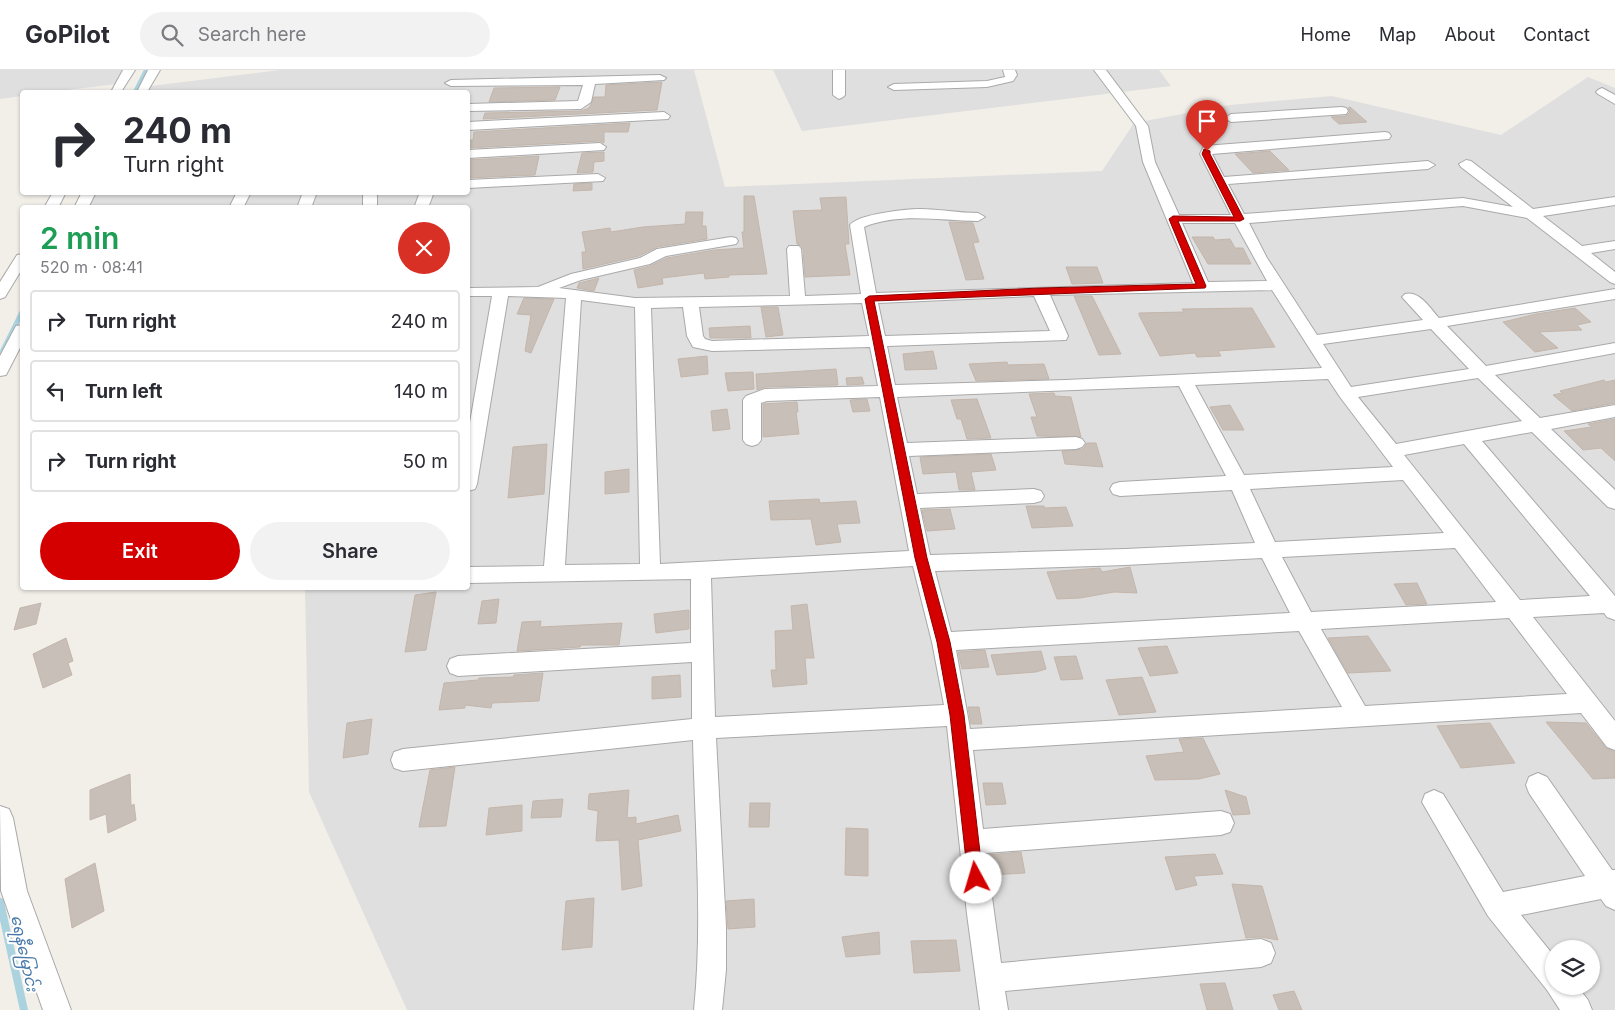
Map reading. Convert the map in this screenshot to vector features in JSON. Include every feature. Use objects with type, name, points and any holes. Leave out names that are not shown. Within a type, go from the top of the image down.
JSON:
[{"type":"street","points":[[117,90],[129,70]]},
{"type":"street","points":[[143,90],[154,70]]},
{"type":"street","points":[[456,70],[448,88],[660,78]]},
{"type":"street","points":[[839,70],[839,95]]},
{"type":"street","points":[[894,88],[987,84],[1009,79],[1011,75],[1009,70]]},
{"type":"street","points":[[1100,70],[1142,126],[1149,162],[1202,286]]},
{"type":"street","points":[[470,107],[581,105],[584,104],[590,80]]},
{"type":"street","points":[[1602,92],[1615,100]]},
{"type":"street","points":[[1232,118],[1342,111]]},
{"type":"street","points":[[1290,114],[1350,171]]},
{"type":"street","points":[[470,154],[575,135],[664,116]]},
{"type":"street","points":[[470,126],[575,135],[600,147]]},
{"type":"street","points":[[568,179],[575,135]]},
{"type":"street","points":[[1385,136],[1209,149],[1206,154],[1276,285],[1346,393],[1615,739]]},
{"type":"street","points":[[1466,164],[1615,279]]},
{"type":"street","points":[[1220,181],[1428,165]]},
{"type":"street","points":[[470,184],[598,178]]},
{"type":"street","points":[[1173,219],[1240,219],[1463,202],[1530,214],[1615,201]]},
{"type":"street","points":[[978,217],[920,213],[869,220],[857,225],[869,299],[909,501],[922,560],[944,642],[957,715],[994,1010]]},
{"type":"street","points":[[535,291],[576,277],[645,261],[662,252],[730,241]]},
{"type":"street","points":[[1579,251],[1615,245]]},
{"type":"street","points":[[794,249],[798,300]]},
{"type":"street","points":[[0,294],[20,261]]},
{"type":"street","points":[[470,292],[535,291],[643,303],[869,299],[1040,291],[1276,285]]},
{"type":"street","points":[[470,472],[501,291]]},
{"type":"street","points":[[690,302],[696,336],[700,343],[710,345],[1060,336],[1040,291]]},
{"type":"street","points":[[554,574],[574,294]]},
{"type":"street","points":[[1312,341],[1615,294]]},
{"type":"street","points":[[1410,297],[1482,372],[1615,502]]},
{"type":"street","points":[[643,303],[650,572]]},
{"type":"street","points":[[0,371],[20,334]]},
{"type":"street","points":[[1346,393],[1482,372],[1615,348]]},
{"type":"street","points":[[752,440],[751,404],[756,397],[765,395],[888,392],[1333,373]]},
{"type":"street","points":[[1184,380],[1238,482],[1268,550],[1305,622],[1359,716]]},
{"type":"street","points":[[1391,451],[1615,411]]},
{"type":"street","points":[[1469,438],[1612,607]]},
{"type":"street","points":[[900,450],[1076,443]]},
{"type":"street","points":[[1120,489],[1408,473]]},
{"type":"street","points":[[1595,482],[1615,478]]},
{"type":"street","points":[[909,501],[1034,496]]},
{"type":"street","points":[[470,575],[701,571],[922,560],[1125,557],[1460,540]]},
{"type":"street","points":[[701,571],[704,728],[712,927],[712,970],[708,1010]]},
{"type":"street","points":[[944,642],[1514,609],[1612,607]]},
{"type":"street","points":[[458,666],[703,652]]},
{"type":"street","points":[[960,740],[1587,704]]},
{"type":"street","points":[[403,760],[704,728],[957,715]]},
{"type":"street","points":[[1497,907],[1612,888],[1538,785]]},
{"type":"street","points":[[1434,802],[1497,907],[1545,968]]},
{"type":"street","points":[[0,818],[3,863],[57,1010]]},
{"type":"street","points":[[972,842],[1221,823]]},
{"type":"street","points":[[989,978],[1261,953]]},
{"type":"street","points":[[1566,995],[1578,1010]]},
{"type":"shaded area","points":[[0,70],[125,70],[117,84],[67,90],[20,90],[20,96],[0,99]]},
{"type":"shaded area","points":[[280,70],[694,70],[725,187],[1102,171],[1134,123],[1230,105],[1332,96],[1501,135],[1588,77],[1615,88],[1615,1010],[407,1010],[309,792],[305,590],[470,590],[470,205],[89,205],[94,195],[470,195],[470,90],[148,90],[151,86]]},
{"type":"shaded area","points":[[773,70],[1159,70],[1171,86],[802,131]]},
{"type":"building","points":[[662,82],[657,110],[483,119],[485,113],[581,111],[589,108],[594,97],[605,97],[606,85]]},
{"type":"building","points":[[560,87],[555,100],[489,102],[494,88]]},
{"type":"building","points":[[1350,107],[1367,122],[1339,124],[1331,117],[1346,116],[1350,112],[1348,108]]},
{"type":"building","points":[[630,123],[628,132],[604,132],[604,143],[600,141],[470,148],[470,140],[473,140],[474,132]]},
{"type":"building","points":[[1270,151],[1289,170],[1253,173],[1235,154]]},
{"type":"building","points":[[604,152],[604,161],[594,162],[593,172],[577,173],[582,153]]},
{"type":"building","points":[[539,156],[535,175],[470,178],[470,160]]},
{"type":"building","points":[[592,183],[592,190],[573,191],[574,184]]},
{"type":"building","points":[[744,196],[754,196],[767,274],[729,275],[729,277],[705,279],[704,273],[662,278],[663,284],[638,288],[634,270],[650,266],[667,258],[714,250],[744,248],[742,232],[744,232]]},
{"type":"building","points":[[846,197],[849,244],[845,244],[850,275],[805,277],[803,249],[801,245],[797,244],[793,211],[822,210],[820,198]]},
{"type":"building","points":[[686,212],[703,212],[702,226],[706,226],[707,239],[657,247],[639,256],[583,269],[582,252],[586,252],[582,232],[610,228],[611,232],[643,227],[685,224]]},
{"type":"building","points":[[949,222],[973,223],[979,242],[973,243],[984,279],[966,280]]},
{"type":"building","points":[[1192,237],[1213,237],[1215,240],[1230,239],[1235,248],[1243,248],[1251,264],[1208,264]]},
{"type":"building","points":[[1066,267],[1097,267],[1103,283],[1072,284]]},
{"type":"building","points":[[599,278],[594,291],[577,288],[579,283]]},
{"type":"building","points":[[1074,296],[1092,296],[1121,354],[1099,355]]},
{"type":"building","points":[[524,298],[554,299],[531,353],[525,351],[531,315],[517,314]]},
{"type":"building","points":[[761,307],[778,307],[783,335],[766,337]]},
{"type":"building","points":[[1252,308],[1275,347],[1218,351],[1221,356],[1197,357],[1195,353],[1160,356],[1139,315],[1139,313],[1184,312],[1182,309]]},
{"type":"building","points":[[1575,308],[1591,322],[1577,325],[1582,330],[1539,332],[1558,348],[1535,352],[1503,322],[1536,314]]},
{"type":"building","points":[[750,326],[751,338],[710,338],[709,328]]},
{"type":"building","points":[[933,351],[937,369],[905,370],[903,354]]},
{"type":"building","points":[[707,356],[708,374],[681,377],[678,359]]},
{"type":"building","points":[[1007,362],[1008,365],[1044,364],[1049,379],[976,381],[969,364]]},
{"type":"building","points":[[836,369],[838,385],[765,387],[757,390],[756,374]]},
{"type":"building","points":[[753,372],[754,389],[728,391],[725,373]]},
{"type":"building","points":[[862,377],[864,384],[847,385],[846,378]]},
{"type":"building","points":[[1604,380],[1606,382],[1615,380],[1615,403],[1572,411],[1553,395],[1562,393],[1560,391]]},
{"type":"building","points":[[1054,393],[1055,396],[1071,397],[1081,437],[1037,436],[1031,417],[1037,417],[1029,394]]},
{"type":"building","points":[[867,399],[870,411],[853,412],[850,400]]},
{"type":"building","points":[[977,399],[991,438],[967,439],[961,419],[957,419],[951,400]]},
{"type":"building","points":[[797,402],[798,412],[796,412],[799,434],[763,437],[763,404]]},
{"type":"building","points":[[1230,405],[1244,430],[1223,430],[1210,407]]},
{"type":"building","points":[[727,409],[730,429],[713,431],[711,411]]},
{"type":"building","points":[[1615,419],[1615,461],[1601,448],[1583,450],[1564,431],[1592,427],[1588,424]]},
{"type":"building","points":[[1087,443],[1096,443],[1103,467],[1065,464],[1062,451],[1083,449]]},
{"type":"building","points":[[547,444],[544,494],[508,498],[513,447]]},
{"type":"building","points":[[991,454],[996,470],[971,472],[975,490],[959,490],[956,472],[923,474],[920,457]]},
{"type":"building","points":[[629,469],[629,492],[605,494],[605,472]]},
{"type":"building","points":[[819,499],[820,503],[856,501],[860,523],[837,524],[841,542],[816,545],[811,519],[771,520],[769,501]]},
{"type":"building","points":[[1026,506],[1044,506],[1045,508],[1066,507],[1073,526],[1032,528]]},
{"type":"building","points":[[950,509],[955,529],[927,531],[922,510]]},
{"type":"building","points":[[1130,567],[1137,593],[1114,592],[1080,598],[1057,599],[1047,572],[1100,568],[1102,572]]},
{"type":"building","points":[[1417,583],[1427,604],[1406,605],[1394,584]]},
{"type":"building","points":[[436,592],[426,650],[405,652],[415,595]]},
{"type":"building","points":[[499,599],[496,623],[478,624],[482,601]]},
{"type":"building","points":[[41,603],[36,624],[14,630],[20,608]]},
{"type":"building","points":[[807,604],[814,658],[805,658],[807,684],[773,687],[771,670],[776,670],[775,631],[793,630],[791,606]]},
{"type":"building","points":[[689,610],[689,629],[656,633],[654,614]]},
{"type":"building","points":[[541,621],[540,627],[622,623],[619,645],[581,645],[580,647],[517,651],[522,622]]},
{"type":"building","points":[[1368,636],[1391,671],[1348,673],[1328,638]]},
{"type":"building","points":[[66,638],[73,661],[68,663],[72,675],[43,688],[33,654]]},
{"type":"building","points":[[1167,646],[1178,673],[1150,676],[1138,648]]},
{"type":"building","points":[[985,650],[989,667],[962,669],[958,652]]},
{"type":"building","points":[[1041,651],[1046,669],[1036,672],[997,675],[991,655]]},
{"type":"building","points":[[1076,656],[1083,679],[1061,680],[1054,657]]},
{"type":"building","points":[[543,673],[539,701],[492,703],[491,708],[465,705],[465,708],[439,710],[444,683]]},
{"type":"building","points":[[680,675],[681,697],[652,699],[652,677]]},
{"type":"building","points":[[1142,677],[1156,712],[1119,715],[1106,680]]},
{"type":"building","points":[[968,707],[979,707],[982,724],[971,724]]},
{"type":"building","points":[[372,719],[368,754],[343,758],[347,723]]},
{"type":"building","points":[[1546,722],[1586,723],[1606,748],[1615,752],[1615,778],[1593,779]]},
{"type":"building","points":[[1490,723],[1515,763],[1461,768],[1437,726]]},
{"type":"building","points":[[1203,738],[1220,774],[1199,779],[1155,780],[1146,756],[1184,752],[1179,739]]},
{"type":"building","points":[[455,767],[446,826],[419,827],[430,770]]},
{"type":"building","points":[[130,774],[131,806],[134,804],[136,820],[108,833],[106,814],[90,820],[90,790]]},
{"type":"building","points":[[983,783],[1002,783],[1006,804],[986,805]]},
{"type":"building","points":[[629,790],[627,818],[636,817],[636,824],[678,815],[681,831],[638,840],[642,886],[622,890],[619,840],[596,841],[598,811],[588,809],[589,794]]},
{"type":"building","points":[[1225,790],[1246,797],[1250,814],[1233,815]]},
{"type":"building","points":[[563,799],[561,817],[531,818],[533,801]]},
{"type":"building","points":[[750,803],[770,803],[769,827],[749,827]]},
{"type":"building","points":[[522,805],[522,831],[486,835],[489,808]]},
{"type":"building","points":[[846,828],[868,829],[868,876],[845,875]]},
{"type":"building","points":[[1021,852],[1025,873],[991,875],[988,855]]},
{"type":"building","points":[[1215,854],[1223,874],[1194,876],[1197,885],[1176,890],[1165,857]]},
{"type":"building","points":[[95,863],[104,911],[72,928],[65,879]]},
{"type":"building","points":[[1232,884],[1262,886],[1278,940],[1261,937],[1246,938]]},
{"type":"building","points":[[594,898],[592,947],[562,950],[566,901]]},
{"type":"building","points":[[754,899],[755,927],[728,929],[726,901]]},
{"type":"building","points":[[879,932],[880,954],[846,957],[842,937]]},
{"type":"building","points":[[956,940],[960,971],[914,973],[911,941]]},
{"type":"building","points":[[1225,983],[1233,1010],[1207,1010],[1200,984]]},
{"type":"building","points":[[1294,991],[1302,1010],[1279,1010],[1273,995]]},
{"type":"waterway","name":"ရေနီမြောင်း","points":[[136,90],[146,70]]},
{"type":"waterway","name":"ရေနီမြောင်း","points":[[0,356],[20,316]]},
{"type":"waterway","name":"ရေနီမြောင်း","points":[[0,902],[24,1010]]},
{"type":"route","points":[[976,878],[957,715],[944,642],[921,558],[869,299],[1202,286],[1173,219],[1240,219],[1206,154],[1207,151]]}]
